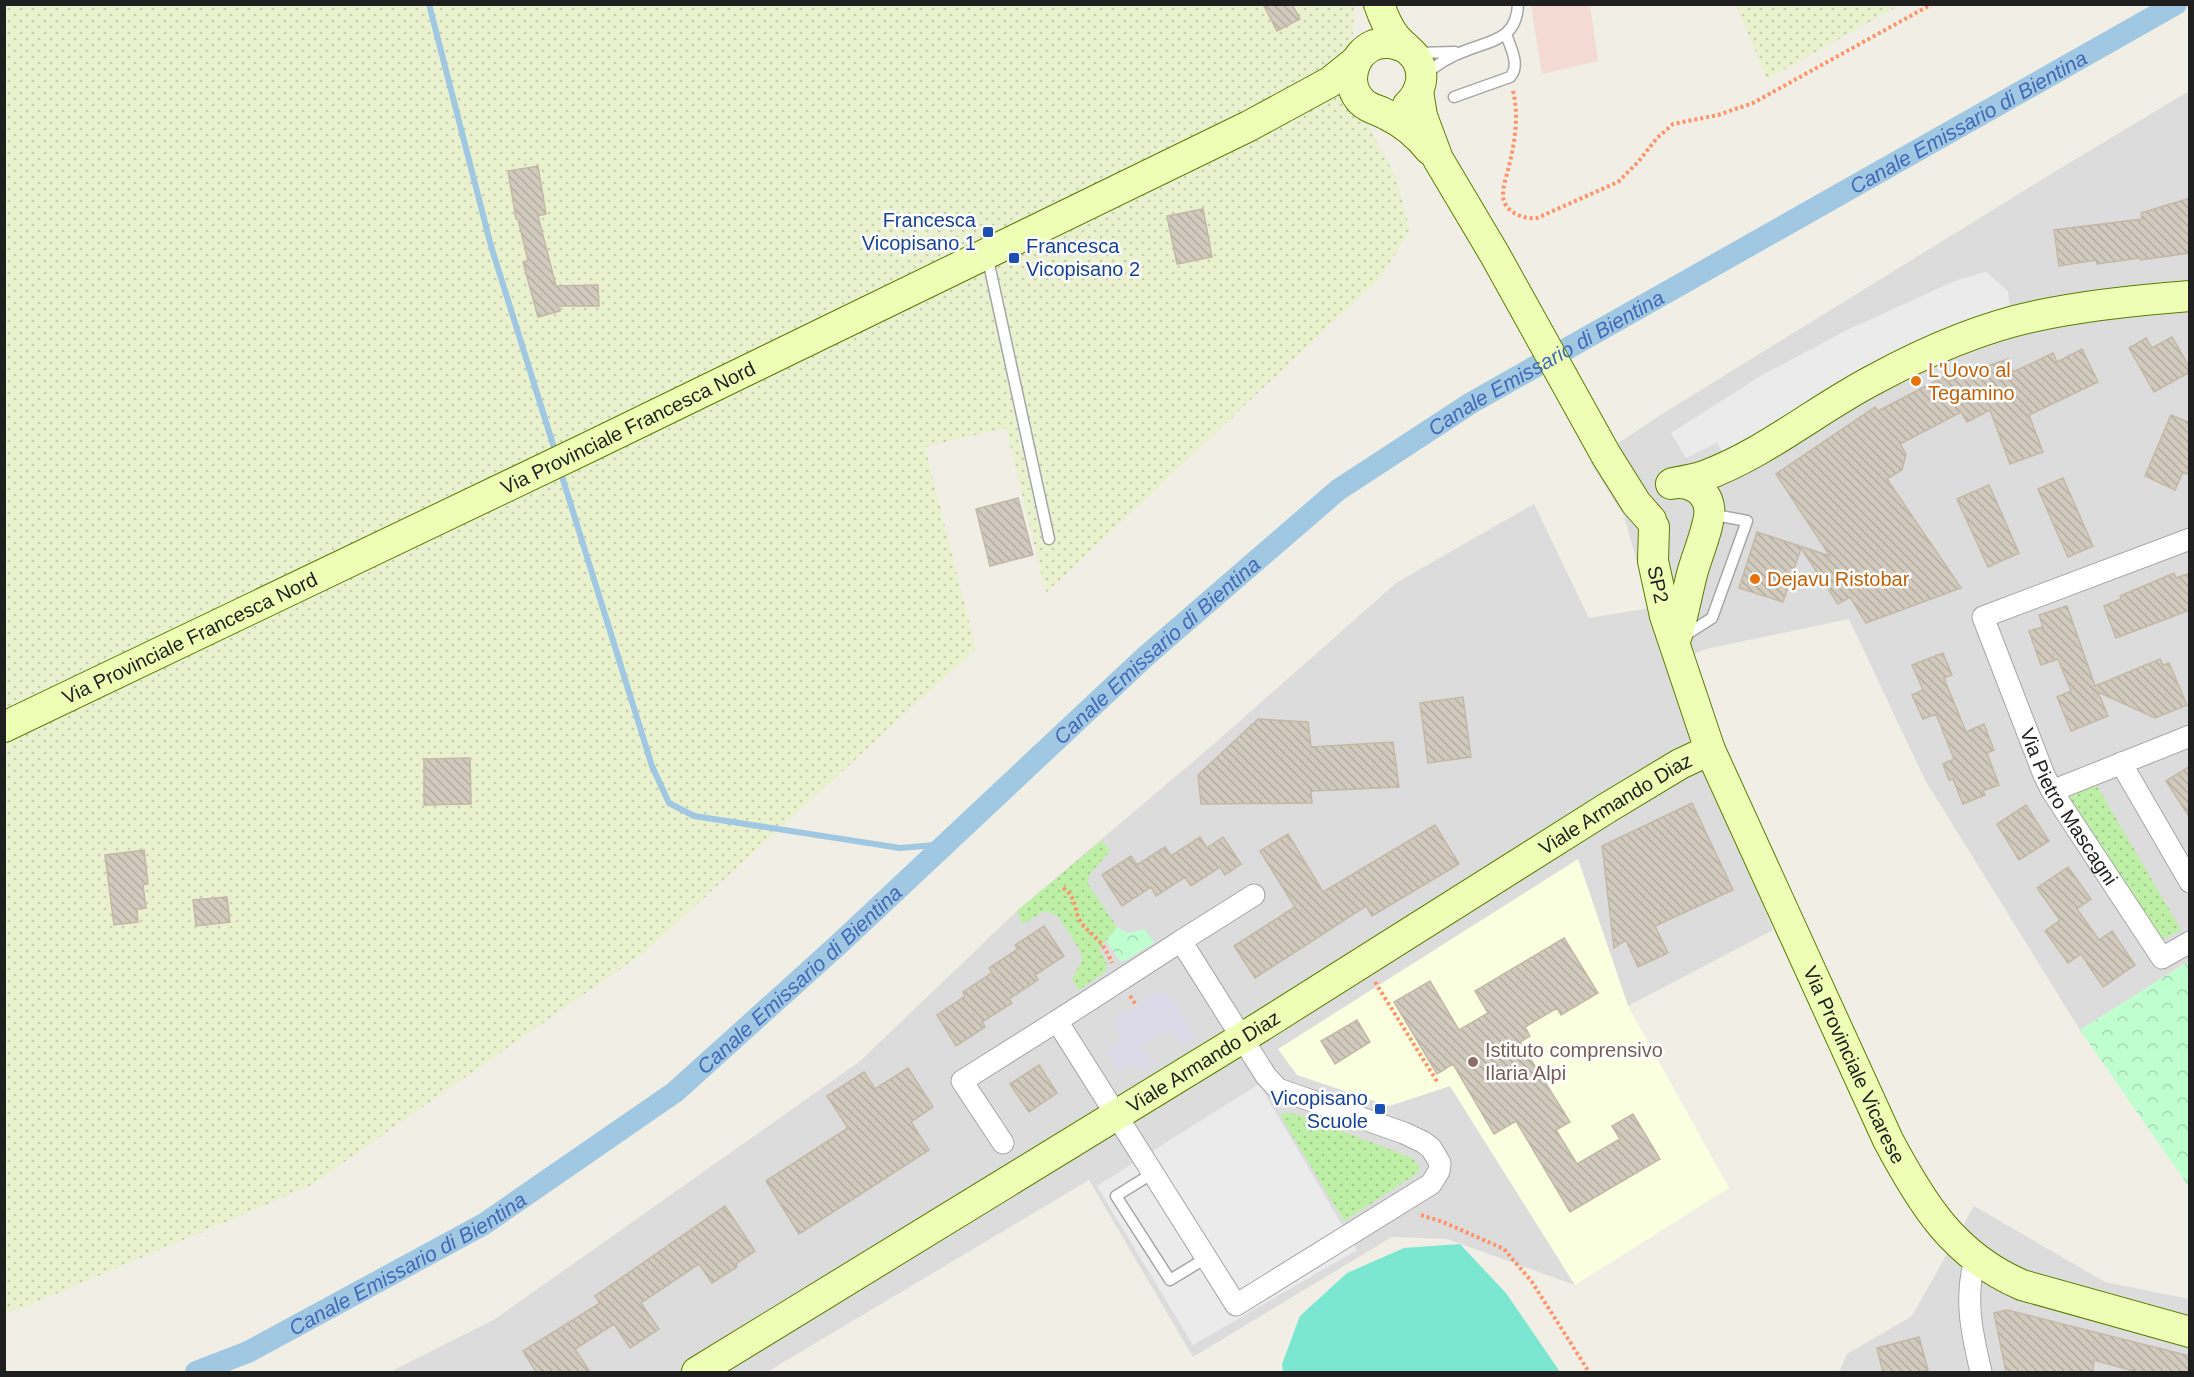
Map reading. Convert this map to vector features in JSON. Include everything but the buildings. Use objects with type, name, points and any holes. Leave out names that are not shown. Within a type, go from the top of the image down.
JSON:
[{"type":"main road","points":[[1372,4],[1371,33],[1352,72],[1352,84],[1356,94],[1373,108],[1411,130],[1438,159]]},
{"type":"main road","points":[[1379,4],[1391,31],[1420,68],[1422,116],[1438,159],[1612,464],[1636,503],[1652,523],[1667,540],[1685,542],[1701,534],[1732,481],[1765,447]]},
{"type":"main road","points":[[1249,126],[1330,82],[1379,43],[1389,43],[1408,50]]},
{"type":"main road","points":[[1249,126],[1301,110],[1338,104],[1402,109],[1410,104],[1420,86]]},
{"type":"main road","name":"Via Provinciale Francesca Nord","points":[[4,727],[589,447],[1249,126]]},
{"type":"main road","points":[[1612,464],[1640,484],[1657,488],[1707,475],[1765,447],[1874,379],[1970,335],[2010,322],[2058,312],[2190,296]]},
{"type":"main road","points":[[1652,523],[1650,510],[1652,501],[1669,485],[1689,484],[1702,492],[1709,507],[1708,520]]},
{"type":"main road","name":"SP2","points":[[1675,641],[1708,520]]},
{"type":"main road","name":"SP2","points":[[1652,523],[1652,550],[1656,577],[1665,616],[1675,641]]},
{"type":"main road","name":"Via Provinciale Vicarese","points":[[1675,641],[1710,750],[1888,1140],[1935,1218],[1975,1260],[2004,1278],[2190,1332]]},
{"type":"main road","name":"Viale Armando Diaz","points":[[698,1372],[1242,1038],[1607,808],[1680,764],[1710,750]]},
{"type":"street","name":"Via Pietro Mascagni","points":[[2190,539],[1983,617],[2052,791],[2162,958],[2190,942]]},
{"type":"street","points":[[2052,791],[2190,736]]},
{"type":"street","points":[[2121,763],[2190,882]]},
{"type":"street","points":[[1003,1143],[962,1081],[1254,895]]},
{"type":"street","points":[[1057,1021],[1236,1305],[1431,1184],[1439,1171],[1440,1163],[1431,1148],[1404,1133],[1278,1089],[1266,1076],[1181,941]]},
{"type":"street","points":[[1975,1260],[1971,1271],[1968,1303],[1972,1335],[1981,1372]]},
{"type":"lane","points":[[1408,50],[1449,53],[1496,41],[1506,34],[1516,20],[1518,4]]},
{"type":"lane","points":[[1454,97],[1510,76],[1516,68],[1506,34]]},
{"type":"lane","points":[[1420,86],[1428,72],[1470,49]]},
{"type":"lane","points":[[986,252],[1049,539]]},
{"type":"lane","points":[[1675,641],[1712,618],[1747,521],[1708,520]]},
{"type":"lane","points":[[1153,1173],[1116,1196],[1170,1281],[1206,1258]]},
{"type":"path","points":[[1510,76],[1516,104],[1516,119],[1503,194],[1504,201],[1515,214],[1537,218],[1618,182],[1673,123],[1718,115],[1753,103],[1932,4]]},
{"type":"path","points":[[1063,888],[1075,901],[1078,916],[1084,927],[1103,945],[1136,1005]]},
{"type":"path","points":[[1374,981],[1438,1083]]},
{"type":"path","points":[[1395,1207],[1443,1222],[1504,1249],[1532,1282],[1589,1372]]},
{"type":"shaded area","points":[[5,5],[1354,5],[1353,36],[1348,50],[1333,61],[1396,177],[1410,230],[1381,277],[1046,593],[1006,428],[925,447],[976,649],[646,951],[310,1186],[28,1306],[5,1313]]},
{"type":"shaded area","points":[[1531,5],[1590,5],[1598,61],[1542,74]]},
{"type":"shaded area","points":[[1736,5],[1900,5],[1767,79]]},
{"type":"shaded area","points":[[2189,91],[2189,961],[2080,1030],[1925,780],[1849,619],[1706,649],[1667,665],[1773,930],[1628,1006],[1578,860],[1389,1106],[1450,1086],[1575,1285],[1447,1239],[1392,1237],[1193,1357],[1089,1180],[767,1372],[390,1372],[495,1319],[859,1062],[1017,911],[1215,743],[1396,583],[1534,504],[1589,618],[1650,608],[1624,516],[1590,462],[1662,414]]},
{"type":"shaded area","points":[[1986,272],[2008,291],[2010,310],[1725,456],[1717,443],[1686,458],[1671,433],[1762,375],[1849,329],[1957,280]]},
{"type":"shaded area","name":"Istituto comprensivo Ilaria Alpi","points":[[1578,859],[1628,1006],[1729,1188],[1575,1285],[1450,1086],[1389,1106],[1297,1075],[1278,1049]]},
{"type":"shaded area","points":[[1157,992],[1167,994],[1174,1001],[1195,1036],[1181,1045],[1171,1028],[1142,1046],[1152,1064],[1140,1071],[1135,1063],[1119,1072],[1107,1052],[1122,1042],[1115,1025],[1119,1017]]},
{"type":"shaded area","points":[[1259,1084],[1357,1250],[1193,1345],[1097,1186]]},
{"type":"shaded area","points":[[1974,1206],[2105,1282],[2189,1299],[2189,1372],[1839,1372],[1847,1354],[1912,1316]]},
{"type":"shaded area","points":[[1460,1244],[1506,1293],[1560,1372],[1283,1372],[1282,1364],[1300,1316],[1347,1273],[1404,1248]]},
{"type":"green space","points":[[2096,784],[2181,930],[2163,939],[2067,798]]},
{"type":"green space","points":[[1102,840],[1110,851],[1089,875],[1088,884],[1117,927],[1099,949],[1107,963],[1105,972],[1079,990],[1072,979],[1082,961],[1081,952],[1057,915],[1044,911],[1023,924],[1017,911]]},
{"type":"green space","points":[[1117,927],[1127,933],[1145,929],[1154,943],[1124,961],[1120,961],[1106,941]]},
{"type":"green space","points":[[2189,961],[2189,1187],[2080,1030]]},
{"type":"green space","points":[[1297,1114],[1410,1157],[1419,1168],[1418,1173],[1344,1221],[1280,1115]]},
{"type":"waterway","points":[[429,4],[491,246],[556,454]]},
{"type":"waterway","name":"Canale Emissario di Bientina","points":[[196,1372],[248,1352],[484,1224],[675,1092],[839,944],[1146,656],[1338,490],[1471,403],[2176,4]]},
{"type":"waterway","points":[[560,470],[652,766],[669,803],[694,816],[900,848],[947,844]]},
{"type":"place","name":"Francesca Vicopisano 1","points":[[988,232]]},
{"type":"place","name":"Francesca Vicopisano 2","points":[[1014,258]]},
{"type":"place","name":"L'Uovo al Tegamino","points":[[1916,381]]},
{"type":"place","name":"Dejavu Ristobar","points":[[1755,579]]},
{"type":"place","name":"Istituto comprensivo Ilaria Alpi","points":[[1473,1062]]},
{"type":"place","name":"Vicopisano Scuole","points":[[1380,1109]]}]
